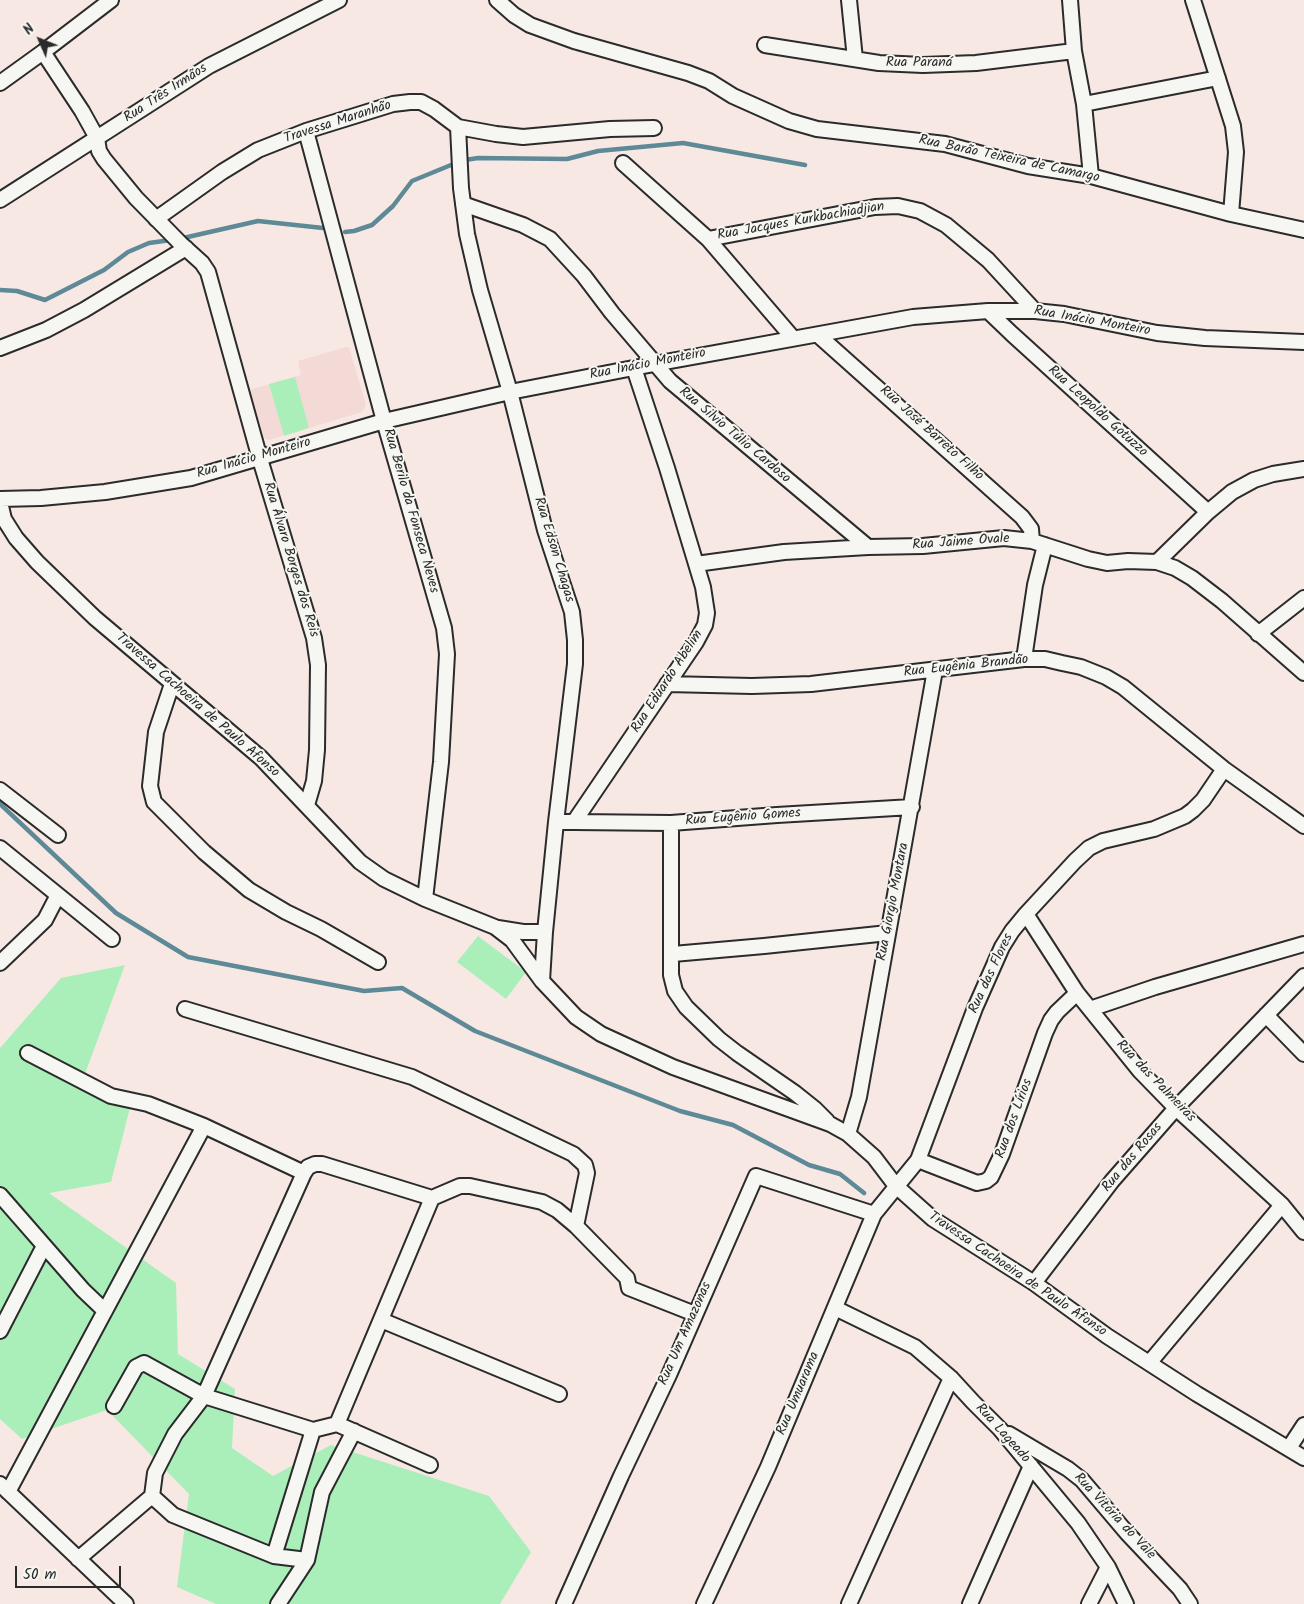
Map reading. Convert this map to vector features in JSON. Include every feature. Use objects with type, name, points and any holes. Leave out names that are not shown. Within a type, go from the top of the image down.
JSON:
[{"type":"street","points":[[0,83],[111,0]]},
{"type":"street","name":"Rua Três Irmãos","points":[[0,200],[209,66],[339,0]]},
{"type":"street","name":"Rua Barão Teixeira de Camargo","points":[[498,0],[514,16],[530,24],[574,41],[688,73],[709,81],[733,96],[789,121],[817,129],[944,144],[1028,166],[1091,176],[1231,214],[1304,230]]},
{"type":"street","points":[[849,0],[855,59]]},
{"type":"street","points":[[1070,0],[1074,51],[1084,104],[1091,176]]},
{"type":"street","points":[[1186,0],[1194,0],[1234,126],[1235,180],[1231,214]]},
{"type":"street","name":"Rua Paraná","points":[[765,45],[824,56],[879,63],[946,65],[1074,51]]},
{"type":"street","points":[[43,52],[82,111],[97,138],[99,151],[104,159],[117,177],[158,220]]},
{"type":"street","points":[[1084,104],[1218,78]]},
{"type":"street","name":"Travessa Maranhão","points":[[158,220],[222,172],[258,150],[306,130],[393,104],[422,102],[458,127],[522,137],[610,129],[654,128]]},
{"type":"street","name":"Rua Edson Chagas","points":[[458,127],[467,234],[480,290],[510,392],[545,530],[572,612],[575,640],[575,664],[556,822],[542,981]]},
{"type":"street","name":"Rua Berilo da Fonseca Neves","points":[[306,130],[384,421],[444,628],[447,654],[441,762],[425,898]]},
{"type":"street","points":[[623,162],[708,239],[792,338]]},
{"type":"street","name":"Rua Silvio Túlio Cardoso","points":[[463,204],[523,226],[550,239],[584,276],[612,314],[654,364],[683,393],[868,547]]},
{"type":"street","name":"Rua Jacques Kurkbachiadjian","points":[[708,239],[875,207],[898,206],[912,209],[920,211],[946,225],[988,260],[1035,310]]},
{"type":"street","name":"Rua Álvaro Borges dos Reis","points":[[158,220],[202,263],[208,272],[260,458],[314,638],[318,666],[318,750],[314,781],[307,805]]},
{"type":"street","points":[[0,348],[46,330],[84,310],[183,246]]},
{"type":"street","name":"Rua Inácio Monteiro","points":[[0,501],[114,490],[192,478],[384,421],[510,392],[792,338],[913,318],[988,311],[1035,310],[1157,333],[1205,338],[1304,342]]},
{"type":"street","name":"Rua Leopoldo Gotuzzo","points":[[988,311],[1208,512]]},
{"type":"street","name":"Rua José Barreto Filho","points":[[818,335],[1022,517],[1039,543]]},
{"type":"street","name":"Rua Eduardo Abelim","points":[[574,822],[696,642],[705,625],[707,613],[703,587],[634,368]]},
{"type":"street","points":[[1157,562],[1208,512],[1232,492],[1254,480],[1273,474],[1304,469]]},
{"type":"street","name":"Travessa Cachoeira de Paulo Afonso","points":[[0,501],[4,519],[16,538],[38,562],[95,618],[261,758],[360,862],[384,879],[495,927],[523,932],[545,932]]},
{"type":"street","name":"Rua Jaime Ovale","points":[[696,564],[784,552],[923,546],[1004,538],[1039,543],[1081,557],[1107,563],[1128,560],[1157,562],[1175,568],[1192,578],[1222,601],[1304,673]]},
{"type":"street","points":[[1024,659],[1039,543]]},
{"type":"street","points":[[1258,634],[1304,598]]},
{"type":"street","name":"Rua Eugênia Brandão","points":[[667,684],[752,686],[811,684],[1024,659],[1045,659],[1081,667],[1106,677],[1123,688],[1224,769],[1304,826]]},
{"type":"street","name":"Rua Giorgio Montara","points":[[848,1134],[859,1097],[935,670]]},
{"type":"street","points":[[172,684],[156,732],[150,786],[154,802],[204,852],[249,890],[378,962]]},
{"type":"street","name":"Rua das Flores","points":[[896,1186],[918,1160],[975,1008],[998,955],[1012,931],[1089,848],[1102,841],[1154,829],[1185,816],[1203,800],[1224,769]]},
{"type":"street","points":[[0,790],[58,835]]},
{"type":"street","name":"Rua Eugênio Gomes","points":[[574,822],[671,824],[912,806]]},
{"type":"street","points":[[556,822],[574,822]]},
{"type":"street","points":[[671,824],[671,975],[675,991],[704,1025],[737,1053],[816,1109],[830,1124]]},
{"type":"street","points":[[0,848],[112,939]]},
{"type":"street","points":[[0,963],[45,920],[58,895]]},
{"type":"street","name":"Rua das Palmeiras","points":[[1026,914],[1077,993],[1140,1071],[1176,1108],[1282,1205],[1304,1232]]},
{"type":"street","name":"Travessa Cachoeira de Paulo Afonso","points":[[495,927],[512,940],[542,981],[576,1017],[601,1034],[673,1067],[830,1124],[848,1134],[874,1156],[896,1186],[933,1219],[1034,1284],[1107,1336],[1197,1394],[1304,1458]]},
{"type":"street","points":[[672,954],[888,933]]},
{"type":"street","points":[[1090,1009],[1304,944]]},
{"type":"street","name":"Rua das Rosas","points":[[1034,1284],[1112,1181],[1176,1108],[1304,976]]},
{"type":"street","name":"Rua dos Lírios","points":[[918,1160],[977,1183],[991,1178],[1002,1154],[1045,1032],[1057,1012],[1077,993]]},
{"type":"street","points":[[185,1009],[412,1077],[573,1154],[585,1165],[587,1172],[576,1226]]},
{"type":"street","points":[[1266,1015],[1304,1054]]},
{"type":"street","points":[[28,1053],[111,1096],[148,1104],[204,1126],[304,1173]]},
{"type":"street","points":[[126,1604],[4,1488],[105,1311],[204,1126]]},
{"type":"street","points":[[78,1559],[152,1496],[155,1473],[171,1442],[204,1396],[304,1173],[308,1167],[315,1164],[322,1164],[432,1198],[460,1186],[478,1186],[542,1202],[557,1210],[576,1226],[626,1278],[629,1288],[695,1314]]},
{"type":"street","name":"Rua Um Amazonas","points":[[564,1604],[621,1476],[669,1375],[756,1176],[874,1214]]},
{"type":"street","name":"Rua Umuarama","points":[[704,1604],[768,1467],[874,1214],[896,1186]]},
{"type":"street","points":[[0,1194],[83,1290],[105,1311]]},
{"type":"street","points":[[338,1424],[432,1198]]},
{"type":"street","points":[[1150,1362],[1282,1205]]},
{"type":"street","points":[[0,1331],[44,1246]]},
{"type":"street","name":"Rua Lageado","points":[[835,1308],[915,1347],[951,1378],[1000,1429],[1078,1523],[1108,1567],[1126,1604]]},
{"type":"street","points":[[381,1320],[559,1394]]},
{"type":"street","points":[[114,1406],[136,1367],[144,1363],[204,1396],[313,1430],[338,1424],[430,1465]]},
{"type":"street","points":[[849,1604],[951,1378]]},
{"type":"street","points":[[1289,1448],[1304,1425]]},
{"type":"street","name":"Rua Vitória do Vale","points":[[1000,1429],[1082,1480],[1180,1589],[1190,1604]]},
{"type":"street","points":[[274,1556],[313,1430]]},
{"type":"street","points":[[278,1604],[307,1560],[322,1492],[354,1431]]},
{"type":"street","points":[[970,1604],[1031,1466]]},
{"type":"street","points":[[152,1496],[173,1515],[274,1556],[307,1560]]},
{"type":"street","points":[[1089,1604],[1108,1567]]},
{"type":"shaded area","points":[[349,347],[366,405],[362,412],[269,440],[263,438],[249,390],[301,375],[298,361]]},
{"type":"green space","points":[[295,377],[309,428],[284,436],[269,384]]},
{"type":"green space","points":[[478,936],[526,972],[506,999],[457,962]]},
{"type":"green space","points":[[125,965],[82,1082],[134,1092],[111,1182],[49,1193],[176,1283],[178,1354],[235,1389],[232,1448],[273,1476],[331,1445],[489,1496],[531,1552],[500,1604],[216,1604],[177,1587],[189,1494],[107,1410],[22,1439],[0,1419],[0,1048],[61,978]]},
{"type":"waterway","points":[[465,160],[478,158],[567,159],[598,151],[683,143],[805,165]]},
{"type":"waterway","points":[[345,232],[372,225],[393,206],[412,181],[451,165]]},
{"type":"waterway","points":[[179,239],[258,221],[323,228]]},
{"type":"waterway","points":[[0,290],[17,291],[45,300],[104,270],[128,252],[149,243],[171,240]]},
{"type":"waterway","points":[[0,804],[116,913],[188,957],[364,991],[402,988],[475,1031],[680,1111],[733,1125],[809,1165],[840,1174],[864,1193]]}]
